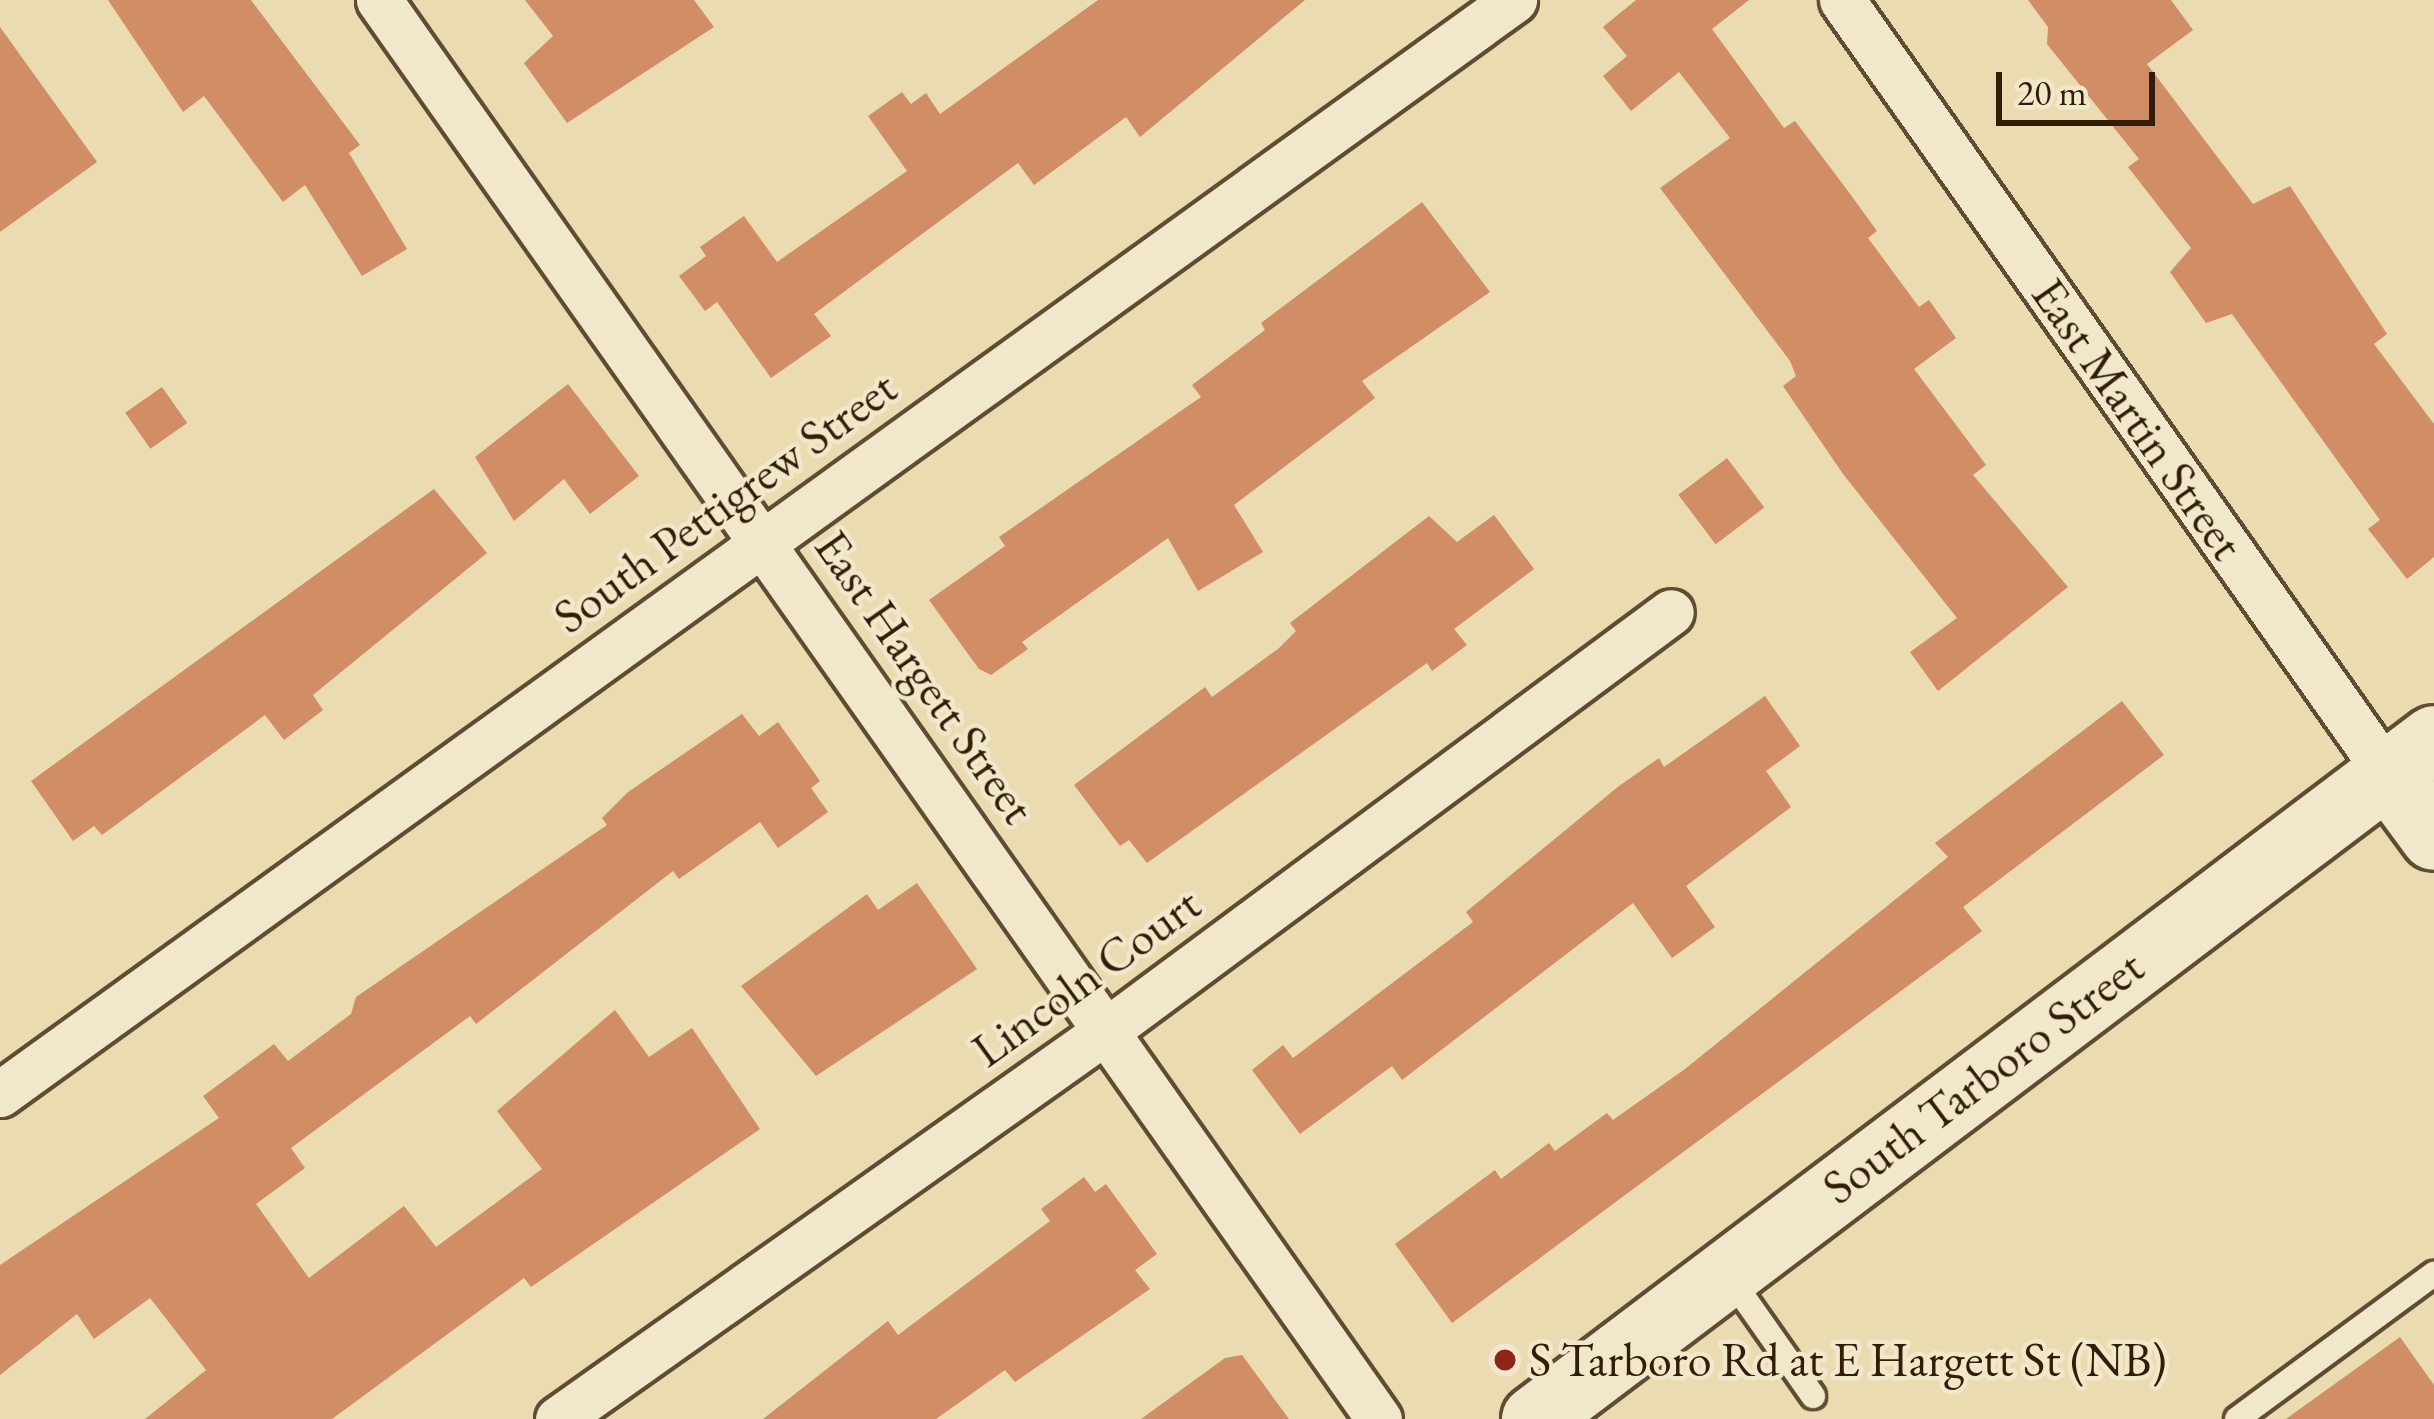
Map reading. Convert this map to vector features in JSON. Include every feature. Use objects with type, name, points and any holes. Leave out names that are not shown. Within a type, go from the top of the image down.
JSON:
[{"type":"main road","name":"East Martin Street","points":[[2410,756],[2434,837]]},
{"type":"main road","name":"South Tarboro Street","points":[[1535,1419],[2410,756]]},
{"type":"street","name":"East Hargett Street","points":[[379,0],[764,540],[1379,1419]]},
{"type":"street","name":"South Pettigrew Street","points":[[0,1094],[1514,0]]},
{"type":"street","name":"East Martin Street","points":[[1842,0],[2410,756]]},
{"type":"street","name":"Lincoln Court","points":[[558,1419],[1106,1031],[1671,612]]},
{"type":"lane","points":[[1726,1273],[1813,1396]]},
{"type":"lane","points":[[2237,1419],[2434,1274]]},
{"type":"building","points":[[108,0],[251,0],[360,145],[349,153],[407,249],[362,276],[305,185],[283,202],[204,96],[183,112]]},
{"type":"building","points":[[525,0],[694,0],[714,27],[567,123],[524,63],[553,36]]},
{"type":"building","points":[[1098,0],[1305,0],[1140,137],[1126,117],[1034,185],[1018,163],[814,314],[831,336],[771,378],[717,302],[705,311],[679,276],[706,256],[700,247],[744,216],[777,262],[907,171],[868,116],[902,92],[911,104],[926,93],[940,114]]},
{"type":"building","points":[[1636,0],[1749,0],[1712,29],[1784,128],[1795,121],[1845,187],[1877,231],[1868,238],[1919,307],[1929,300],[1956,338],[1914,369],[1986,465],[1973,475],[2068,587],[1938,691],[1910,652],[1957,618],[1843,474],[1783,386],[1796,376],[1790,361],[1660,188],[1730,138],[1679,72],[1631,111],[1603,76],[1627,56],[1603,27]]},
{"type":"building","points":[[2028,0],[2171,0],[2193,30],[2147,64],[2253,204],[2290,186],[2387,334],[2374,344],[2434,424],[2434,557],[2407,579],[2368,529],[2380,520],[2232,314],[2206,323],[2170,272],[2191,248],[2128,167],[2139,159],[2047,44],[2048,27]]},
{"type":"building","points":[[0,27],[97,162],[0,232]]},
{"type":"building","points":[[1422,202],[1490,292],[1362,381],[1375,398],[1234,505],[1263,552],[1198,591],[1168,538],[1022,642],[1028,649],[991,675],[979,669],[929,600],[1005,546],[999,537],[1201,397],[1192,385],[1265,330],[1261,323]]},
{"type":"building","points":[[568,384],[639,476],[590,514],[564,479],[514,521],[475,457]]},
{"type":"building","points":[[162,387],[187,423],[150,449],[125,413]]},
{"type":"building","points":[[1727,458],[1764,508],[1716,544],[1678,495]]},
{"type":"building","points":[[434,489],[487,553],[313,695],[323,710],[284,740],[265,715],[102,835],[94,826],[73,841],[31,781]]},
{"type":"building","points":[[1494,515],[1534,569],[1454,629],[1467,645],[1432,671],[1427,663],[1147,863],[1129,840],[1120,846],[1074,785],[1205,687],[1212,697],[1278,649],[1296,631],[1290,623],[1429,516],[1457,542]]},
{"type":"building","points":[[1765,696],[1800,746],[1766,771],[1791,807],[1686,886],[1715,927],[1672,958],[1633,903],[1402,1080],[1392,1066],[1300,1134],[1252,1070],[1283,1045],[1293,1058],[1473,922],[1466,912],[1619,786],[1659,758],[1664,767]]},
{"type":"building","points":[[2122,701],[2164,755],[1963,907],[1982,931],[1452,1323],[1395,1244],[1495,1170],[1501,1179],[1549,1143],[1555,1151],[1607,1113],[1613,1120],[1685,1069],[1948,857],[1935,843]]},
{"type":"building","points":[[742,714],[759,736],[778,722],[820,781],[811,788],[828,812],[778,848],[760,822],[679,879],[673,871],[476,1024],[470,1016],[291,1148],[305,1168],[256,1204],[309,1278],[404,1206],[436,1247],[542,1169],[497,1111],[615,1010],[649,1057],[692,1028],[760,1129],[531,1287],[524,1278],[332,1419],[145,1419],[206,1370],[150,1298],[94,1339],[77,1314],[0,1375],[0,1265],[219,1118],[203,1096],[274,1044],[288,1061],[351,1014],[356,997],[607,825],[602,818],[628,792]]},
{"type":"building","points":[[917,883],[977,969],[816,1076],[741,986],[867,894],[878,910]]},
{"type":"building","points":[[1084,1177],[1095,1192],[1106,1184],[1157,1254],[1135,1270],[1150,1289],[1015,1382],[1005,1370],[936,1419],[763,1419],[888,1321],[898,1335],[1050,1221],[1041,1209]]},
{"type":"building","points":[[2400,1337],[2434,1385],[2434,1419],[2286,1419]]},
{"type":"building","points":[[1242,1355],[1289,1419],[1141,1419],[1225,1358]]},
{"type":"place","name":"S Tarboro Rd at E Hargett St (NB)","points":[[1505,1360]]}]
